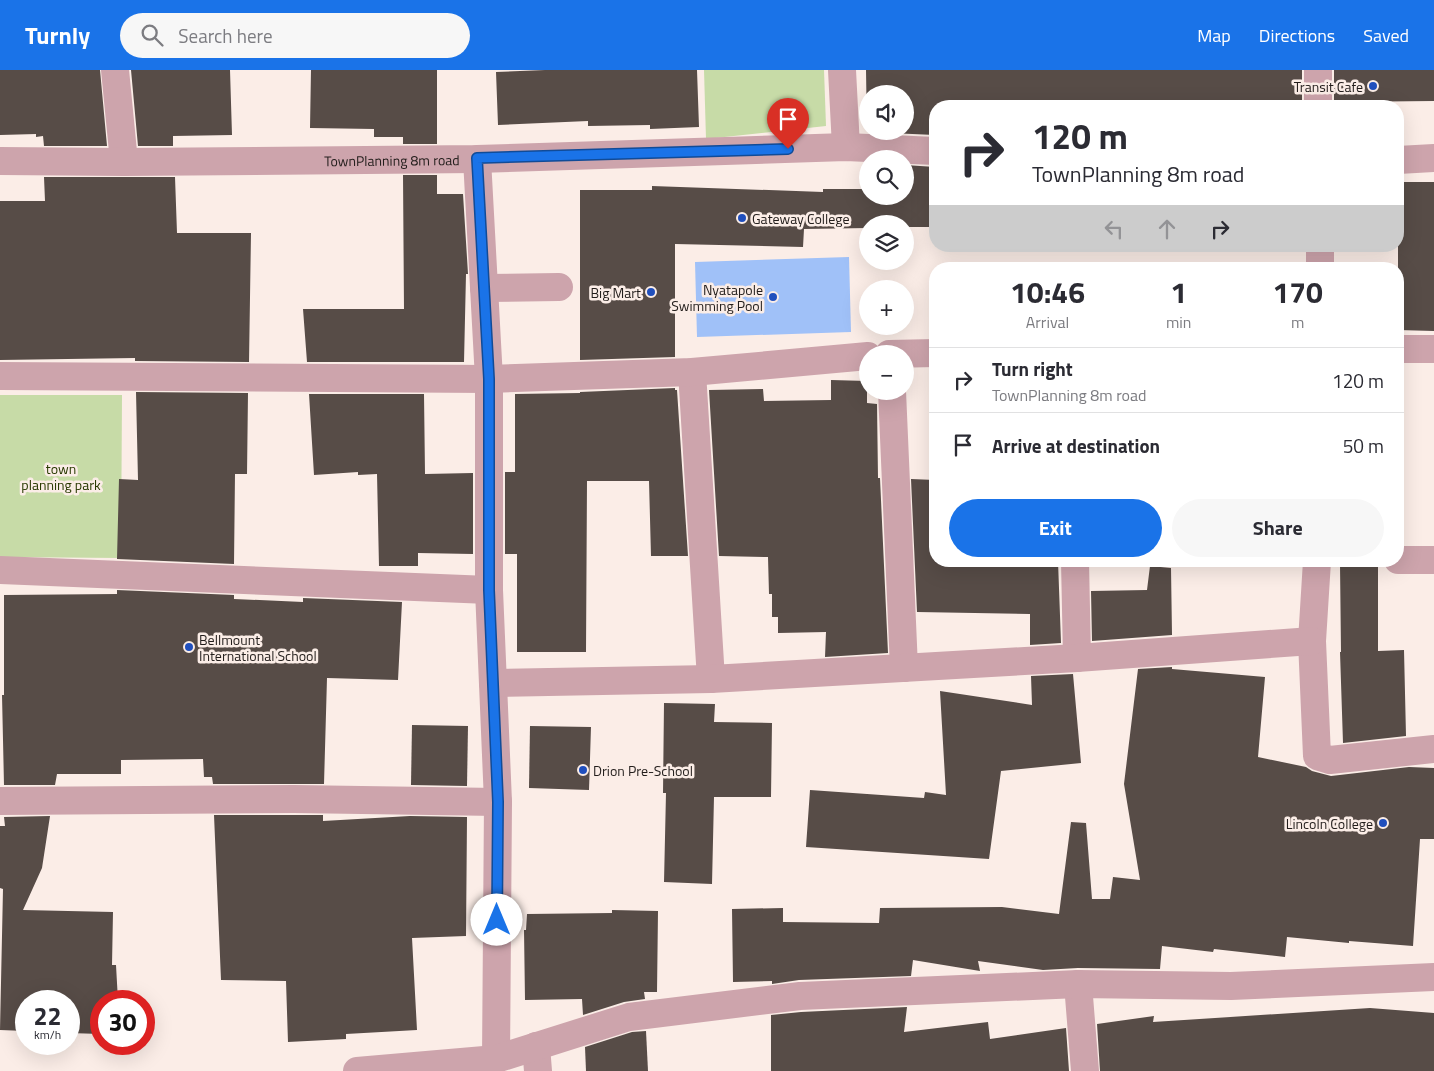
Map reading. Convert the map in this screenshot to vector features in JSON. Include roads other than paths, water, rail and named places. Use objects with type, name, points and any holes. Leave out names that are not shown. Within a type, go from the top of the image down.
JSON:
[{"type":"street","points":[[115,70],[124,162]]},
{"type":"street","points":[[842,70],[846,147]]},
{"type":"street","points":[[1318,70],[1318,100]]},
{"type":"street","name":"TownPlanning 8m road","points":[[0,161],[124,162],[477,158],[846,147],[929,151]]},
{"type":"street","points":[[477,158],[489,379],[489,590],[498,802],[496,1059]]},
{"type":"street","points":[[1404,160],[1434,158]]},
{"type":"street","points":[[484,288],[559,287]]},
{"type":"street","points":[[1404,349],[1434,349]]},
{"type":"street","points":[[914,353],[929,353]]},
{"type":"street","points":[[0,376],[489,379],[692,372],[859,357]]},
{"type":"street","points":[[692,372],[711,679]]},
{"type":"street","points":[[892,400],[904,668]]},
{"type":"street","points":[[1404,560],[1434,560]]},
{"type":"street","points":[[1075,567],[1077,658]]},
{"type":"street","points":[[1317,567],[1312,641],[1317,756],[1330,760],[1434,749]]},
{"type":"street","points":[[0,570],[489,590]]},
{"type":"street","points":[[493,683],[711,679],[1077,658],[1312,641]]},
{"type":"street","points":[[0,801],[294,799],[498,802]]},
{"type":"street","points":[[357,1071],[496,1059],[537,1059],[629,1017],[800,996],[1078,984],[1231,986],[1434,977]]},
{"type":"street","points":[[1078,984],[1085,1071]]},
{"type":"water","name":"Nyatapole Swimming Pool","points":[[849,257],[851,332],[697,337],[695,262]]},
{"type":"place","name":"Transit Cafe","points":[[1373,86]]},
{"type":"place","name":"Gateway College","points":[[742,218]]},
{"type":"place","name":"Big Mart","points":[[651,292]]},
{"type":"place","name":"Nyatapole Swimming Pool","points":[[773,297]]},
{"type":"place","name":"Bellmount International School","points":[[189,647]]},
{"type":"place","name":"Drion Pre-School","points":[[583,770]]},
{"type":"place","name":"Lincoln College","points":[[1383,823]]},
{"type":"park label","name":"town planning park","points":[[61,476]]}]
